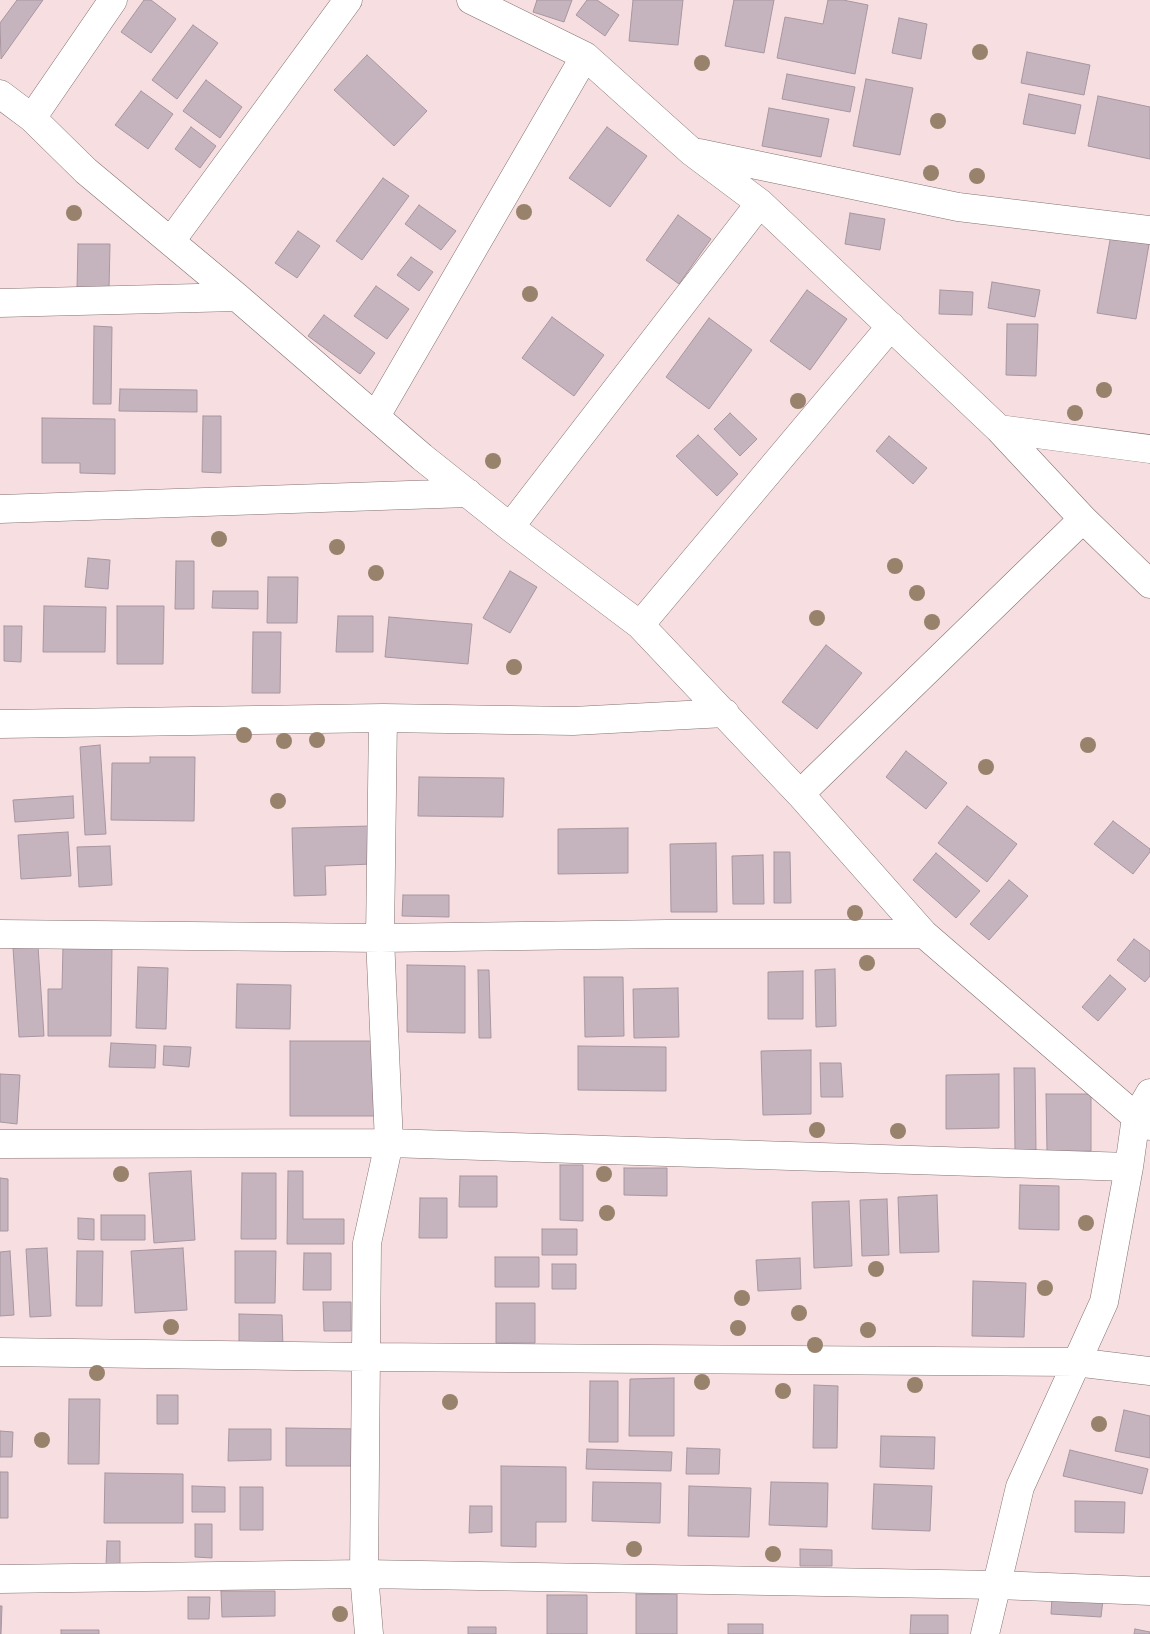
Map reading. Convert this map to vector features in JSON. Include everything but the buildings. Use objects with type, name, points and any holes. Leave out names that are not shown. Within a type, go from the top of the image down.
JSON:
[{"type":"street","points":[[32,118],[113,0]]},
{"type":"street","points":[[171,242],[348,0]]},
{"type":"street","points":[[471,0],[585,56],[692,152],[760,203],[999,429],[1083,519],[1150,584]]},
{"type":"street","points":[[376,416],[585,56]]},
{"type":"street","points":[[0,94],[32,118],[86,171],[237,297],[422,457],[510,527],[640,625],[800,794],[924,934],[1143,1121]]},
{"type":"street","points":[[692,152],[958,206],[1150,230]]},
{"type":"street","points":[[510,527],[760,203]]},
{"type":"street","points":[[0,303],[237,297]]},
{"type":"street","points":[[640,625],[891,326]]},
{"type":"street","points":[[999,429],[1150,449]]},
{"type":"street","points":[[0,509],[468,493]]},
{"type":"street","points":[[800,794],[1083,519]]},
{"type":"street","points":[[0,724],[383,718],[573,721],[725,713]]},
{"type":"street","points":[[369,1634],[364,1574],[367,1243],[389,1143],[380,938],[383,718]]},
{"type":"street","points":[[0,934],[380,938],[667,934],[924,934]]},
{"type":"street","points":[[985,1634],[1020,1487],[1075,1362],[1104,1302],[1129,1167],[1150,1093]]},
{"type":"street","points":[[0,1144],[389,1143],[1129,1167]]},
{"type":"street","points":[[0,1352],[366,1357],[1075,1362],[1150,1370]]},
{"type":"street","points":[[0,1579],[364,1574],[997,1585],[1150,1591]]}]
